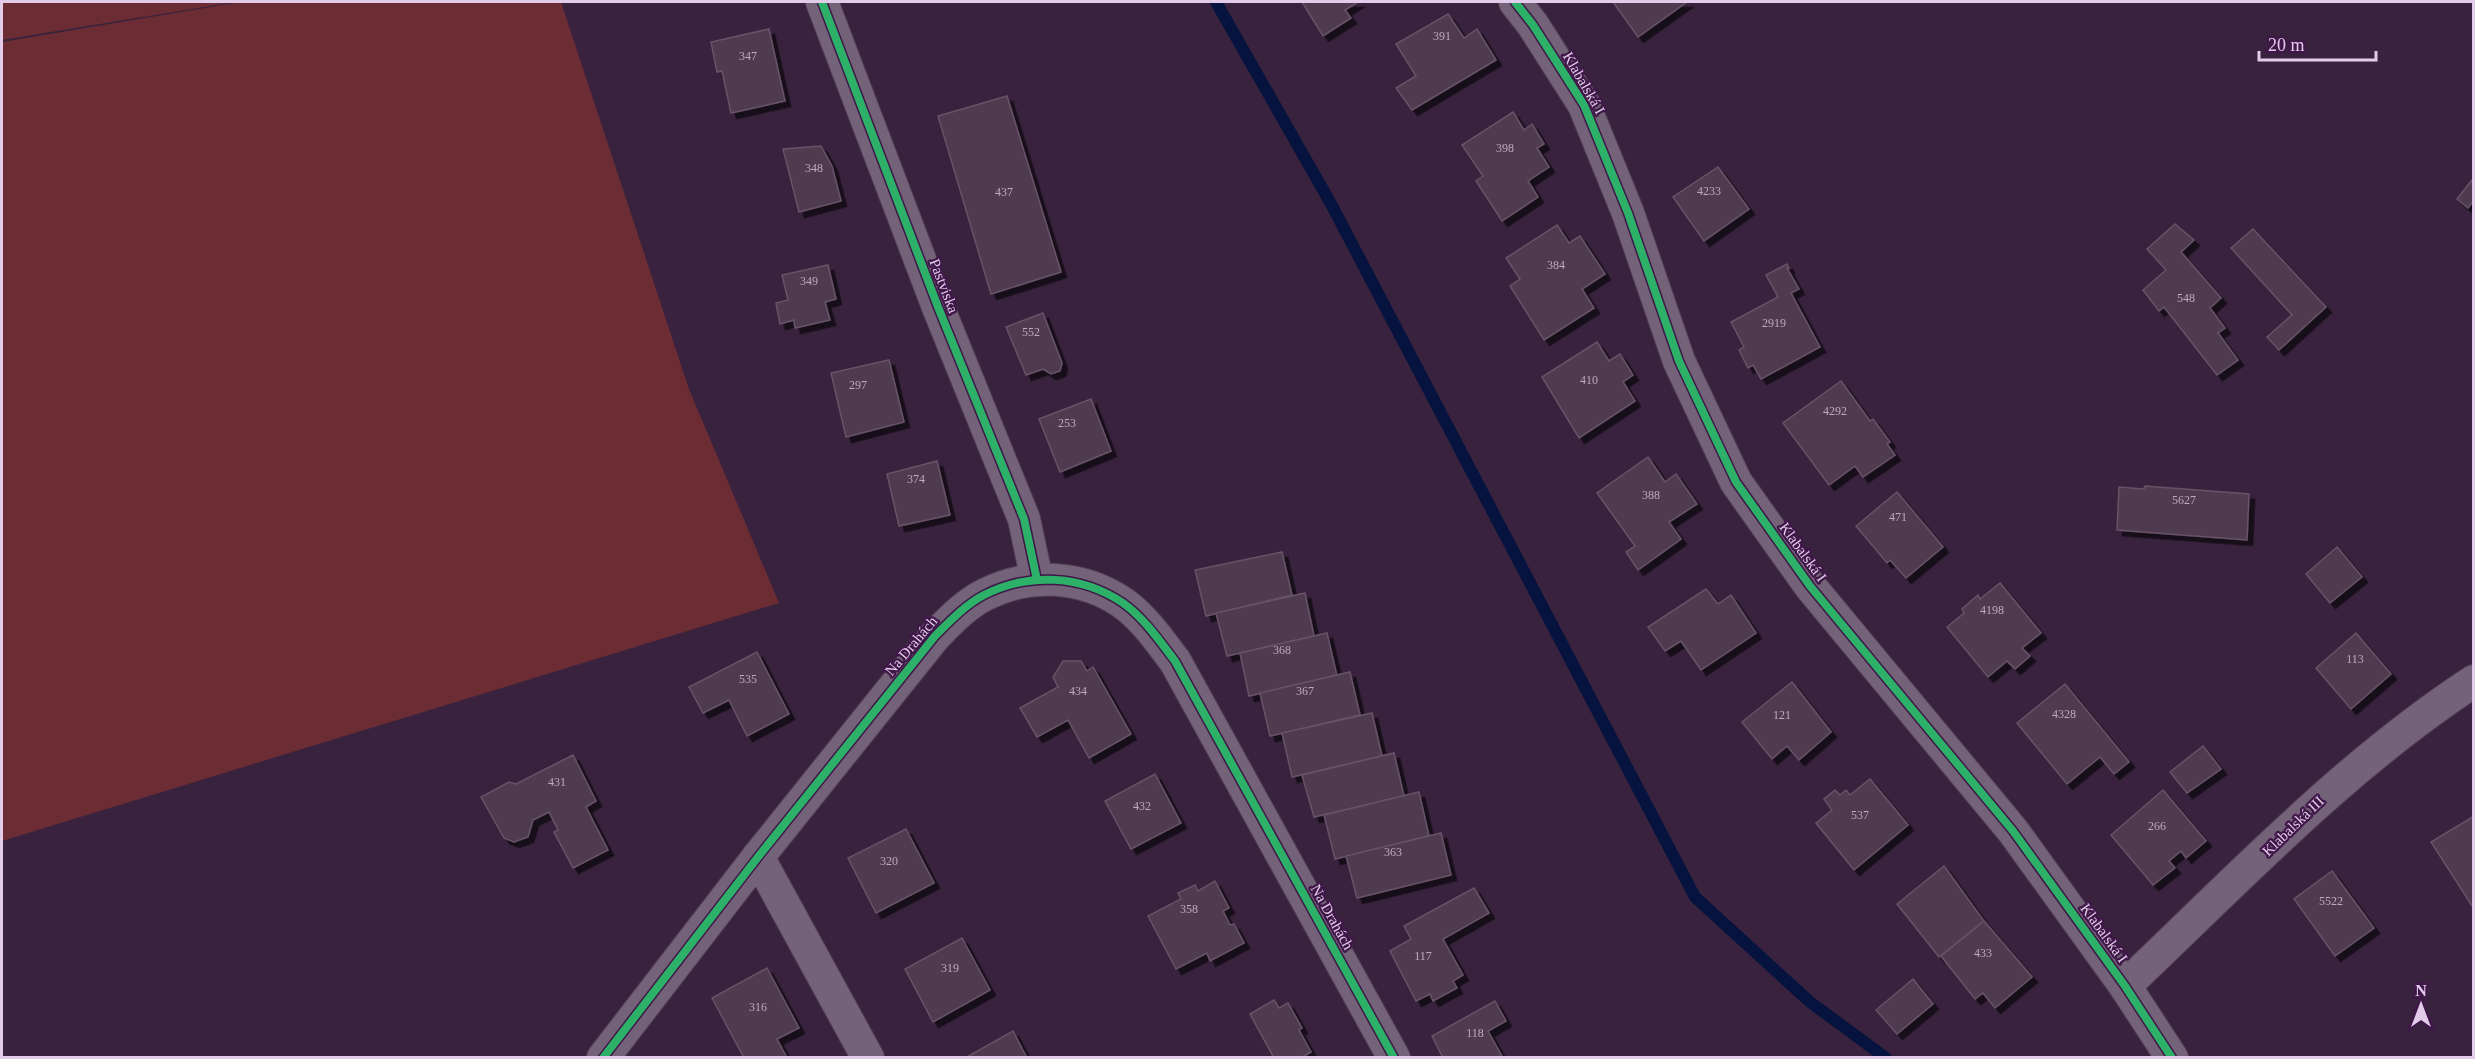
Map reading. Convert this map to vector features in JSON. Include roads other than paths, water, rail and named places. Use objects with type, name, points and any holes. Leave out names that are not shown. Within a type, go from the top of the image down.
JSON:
[{"type":"street","name":"Pastviska","points":[[822,2],[938,307],[1024,519],[1037,580]]},
{"type":"street","name":"Klabalská I","points":[[1515,2],[1533,25],[1584,105],[1628,213],[1679,362],[1736,482],[1810,586],[2013,831],[2126,986],[2172,1058]]},
{"type":"street","name":"Na Drahách","points":[[603,1058],[758,857],[935,636],[959,612],[984,596],[1037,580],[1066,579],[1095,586],[1124,604],[1150,628],[1175,661],[1394,1058]]},
{"type":"street","name":"Klabalská III","points":[[2126,986],[2329,793],[2428,711],[2474,681]]},
{"type":"street","points":[[758,857],[868,1058]]},
{"type":"waterway","points":[[1216,2],[1330,202],[1695,897],[1810,1002],[1886,1058]]}]
